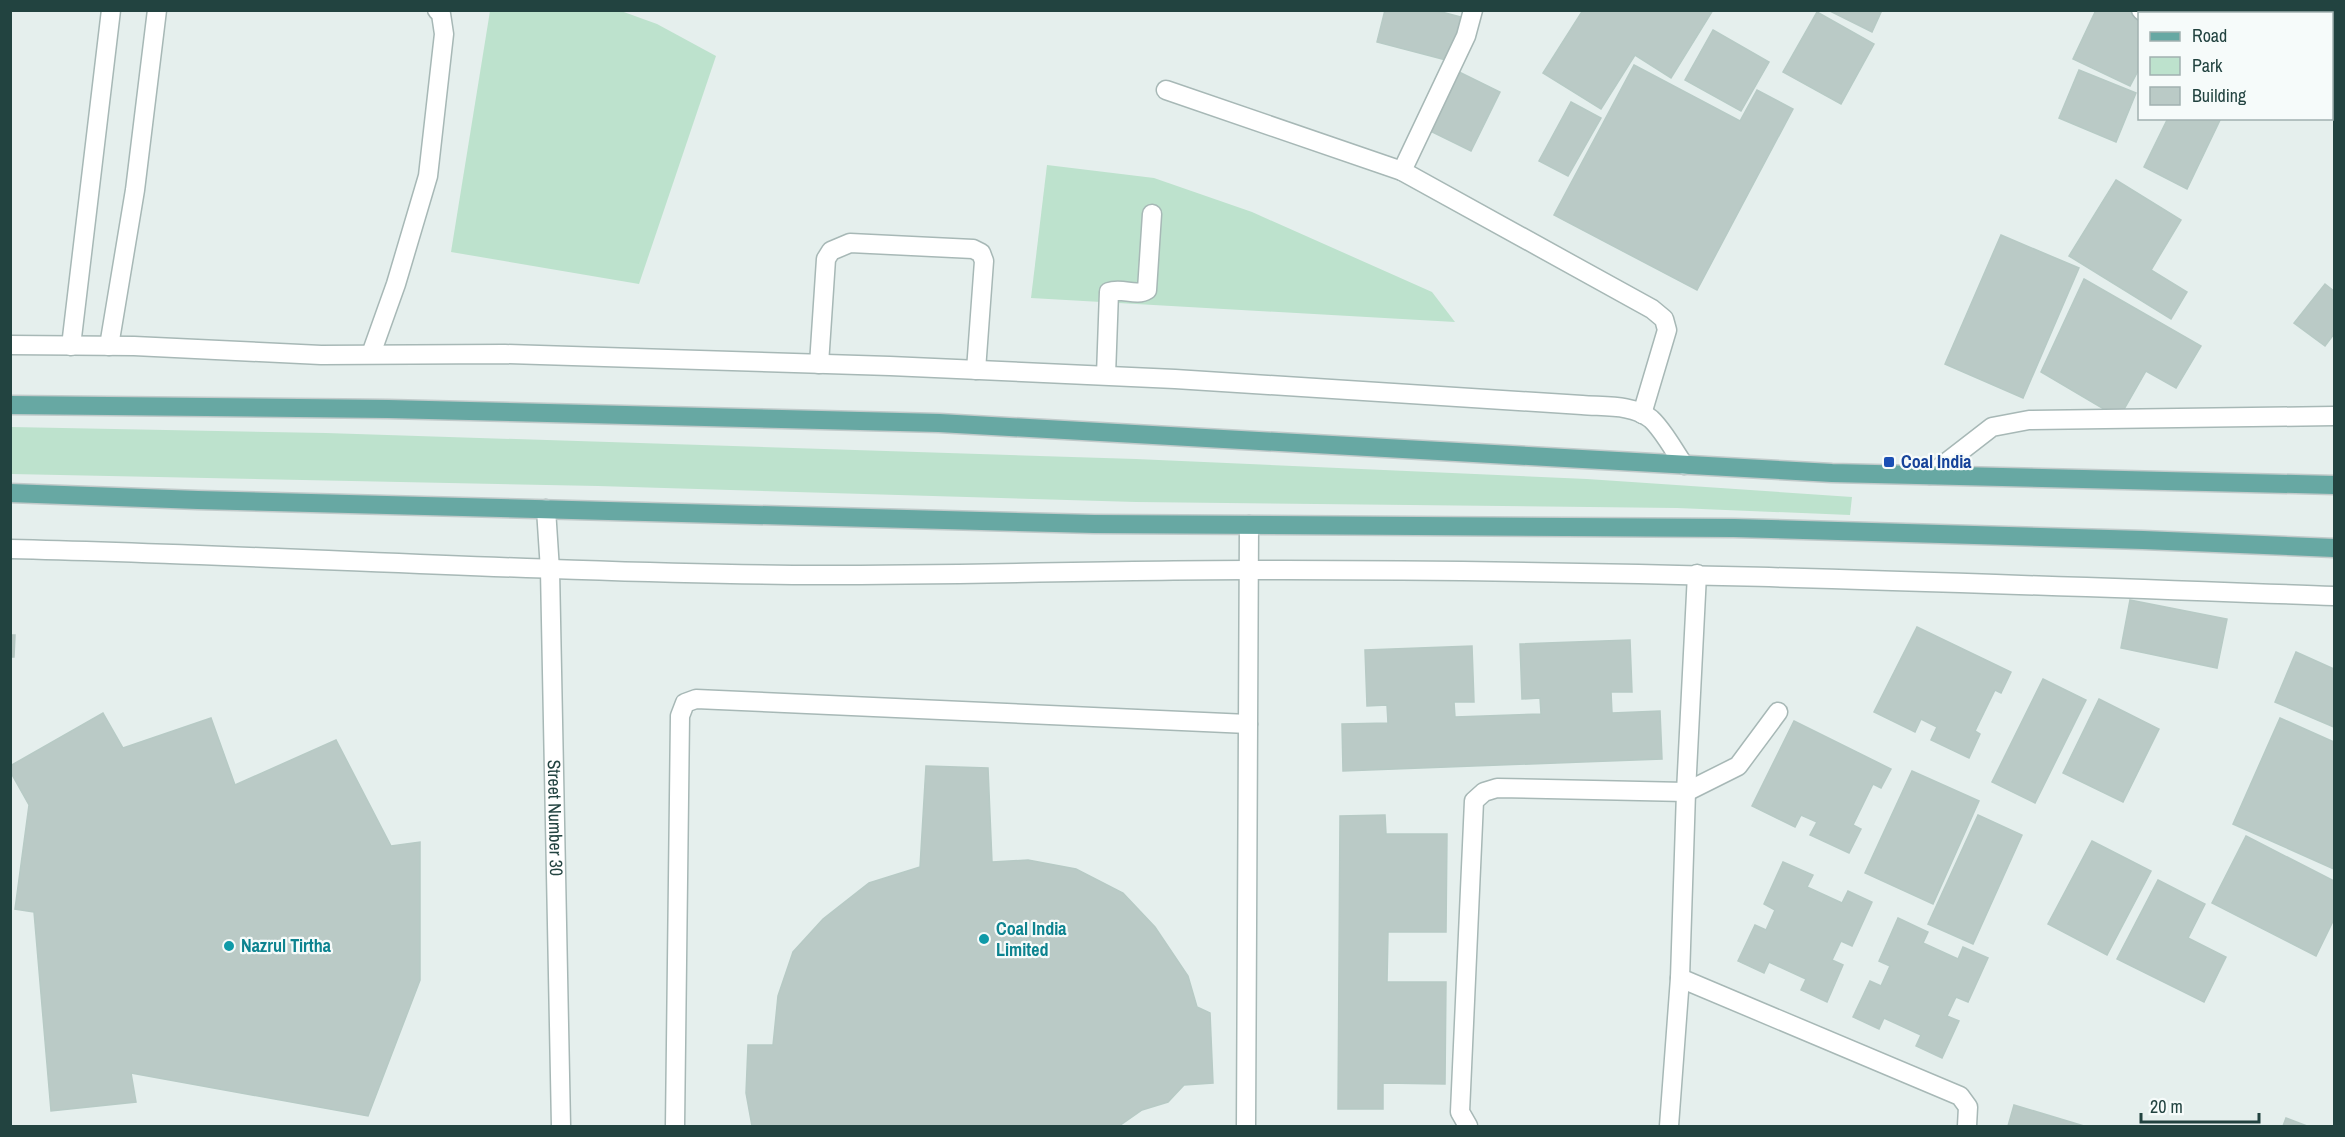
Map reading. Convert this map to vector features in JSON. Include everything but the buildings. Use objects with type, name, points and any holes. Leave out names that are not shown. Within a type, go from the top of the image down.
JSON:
[{"type":"main road","points":[[10,405],[388,409],[939,423],[1832,473],[2334,485]]},
{"type":"main road","points":[[10,493],[1094,524],[1734,528],[2334,548]]},
{"type":"street","points":[[71,346],[111,10]]},
{"type":"street","points":[[109,346],[135,190],[157,10]]},
{"type":"street","points":[[371,354],[396,284],[428,176],[444,34],[441,14],[437,10]]},
{"type":"street","points":[[1402,171],[1466,36],[1473,10]]},
{"type":"street","points":[[1166,90],[1402,171],[1652,309],[1664,319],[1667,330],[1642,414]]},
{"type":"street","points":[[1106,375],[1109,292],[1116,290],[1142,293],[1147,290],[1152,214]]},
{"type":"street","points":[[819,364],[826,259],[831,251],[850,243],[973,249],[981,254],[984,261],[976,370]]},
{"type":"street","points":[[10,345],[109,346],[321,354],[505,354],[819,364],[1106,375],[1582,405],[1631,410],[1642,414],[1652,420],[1684,465]]},
{"type":"street","points":[[1930,475],[1992,427],[2029,420],[2334,416]]},
{"type":"street","name":"Street Number 30","points":[[546,509],[550,570],[561,1126]]},
{"type":"street","points":[[1246,1126],[1249,525]]},
{"type":"street","points":[[10,549],[144,552],[550,570],[797,575],[1249,570],[1697,574],[2334,596]]},
{"type":"street","points":[[1669,1126],[1680,978],[1686,792],[1697,574]]},
{"type":"street","points":[[675,1126],[680,716],[685,703],[696,699],[1248,724]]},
{"type":"street","points":[[1468,1126],[1460,1112],[1474,801],[1484,792],[1497,788],[1686,792],[1738,766],[1778,712]]},
{"type":"street","points":[[1680,978],[1960,1096],[1968,1107],[1967,1126]]},
{"type":"green space","points":[[490,11],[621,11],[657,24],[716,56],[639,284],[451,252]]},
{"type":"green space","points":[[1047,165],[1154,178],[1252,212],[1432,292],[1455,322],[1031,298]]},
{"type":"green space","points":[[11,427],[326,433],[1136,459],[1587,479],[1852,497],[1850,515],[1677,508],[1136,502],[598,486],[11,474]]},
{"type":"place","name":"Coal India","points":[[1889,462]]},
{"type":"place","name":"Coal India Limited","points":[[984,939]]},
{"type":"place","name":"Nazrul Tirtha","points":[[229,946]]}]
